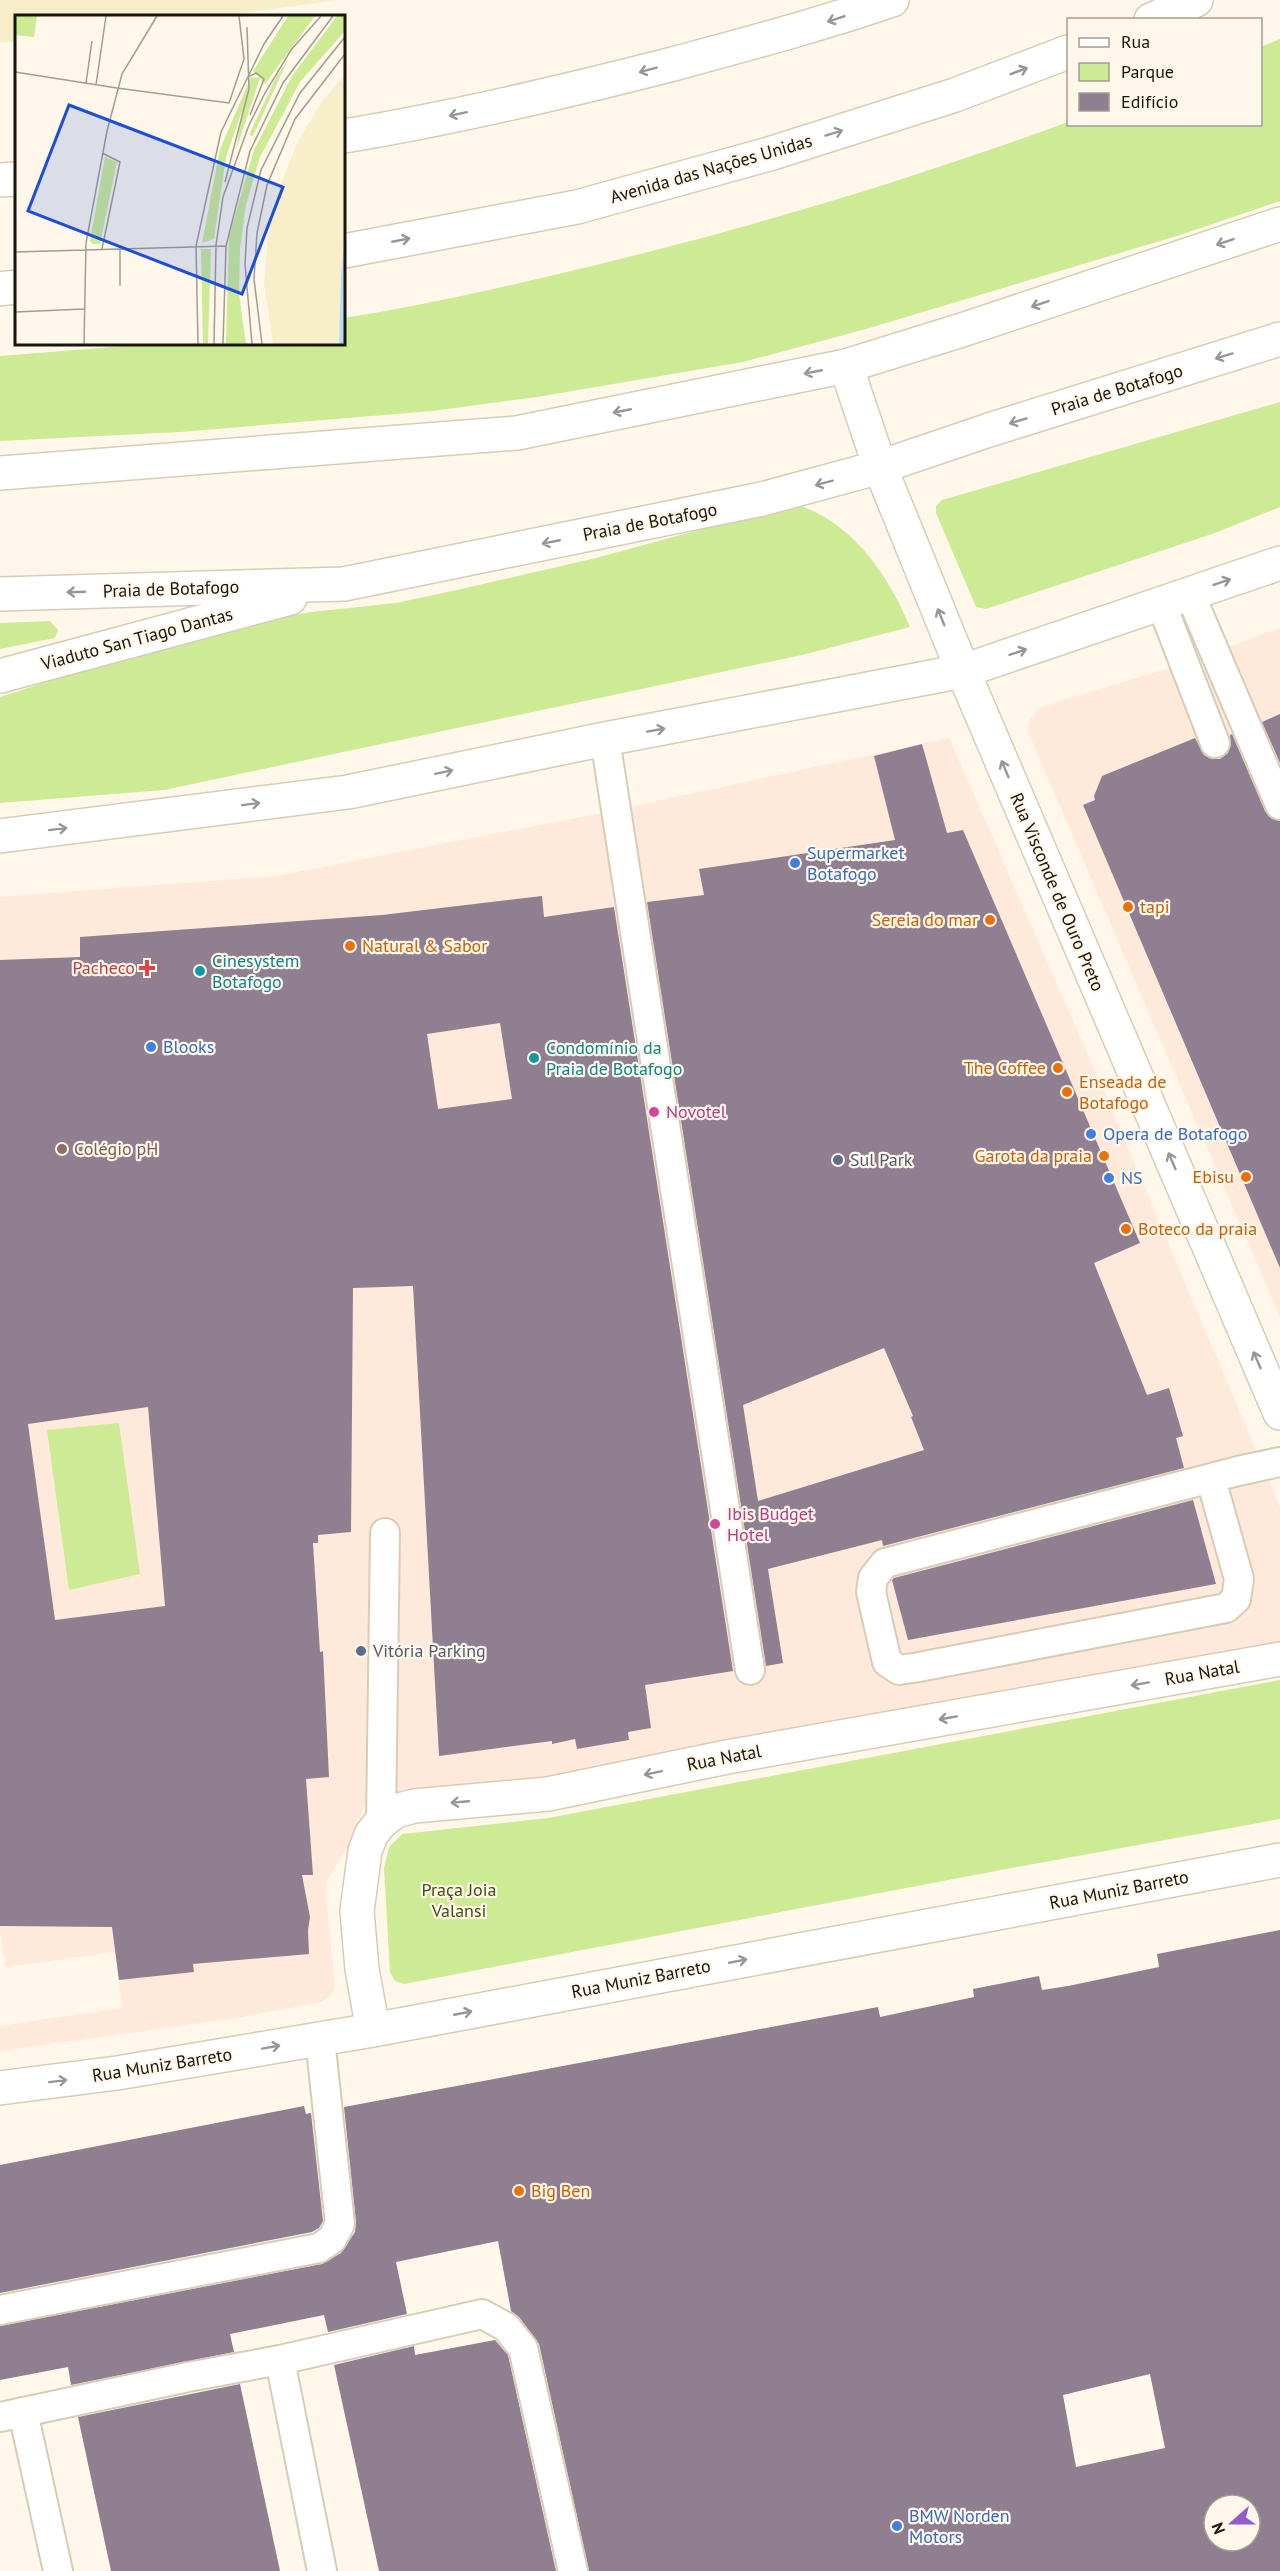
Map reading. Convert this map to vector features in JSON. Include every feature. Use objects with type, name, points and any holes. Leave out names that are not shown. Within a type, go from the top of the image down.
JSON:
[{"type":"main road","points":[[345,136],[408,126],[588,86],[814,27],[892,0]]},
{"type":"main road","points":[[1156,18],[1196,0]]},
{"type":"main road","name":"Avenida das Nações Unidas","points":[[345,251],[599,201],[769,154],[955,95],[1067,52]]},
{"type":"main road","points":[[0,180],[15,179]]},
{"type":"main road","points":[[0,473],[517,433],[846,366],[962,330],[1280,224]]},
{"type":"main road","points":[[0,288],[15,287]]},
{"type":"main road","name":"Praia de Botafogo","points":[[0,594],[344,584],[762,500],[880,467],[989,430],[1280,339]]},
{"type":"main road","name":"Rua Visconde de Ouro Preto","points":[[846,366],[880,467],[963,671],[1280,1413]]},
{"type":"main road","points":[[0,836],[348,792],[605,739],[963,671],[1280,563]]},
{"type":"main road","name":"Viaduto San Tiago Dantas","points":[[0,676],[344,584]]},
{"type":"main road","name":"Rua Natal","points":[[381,1822],[396,1811],[414,1806],[548,1794],[727,1757],[1280,1659]]},
{"type":"main road","points":[[373,2030],[362,1970],[357,1911],[365,1851],[371,1835],[381,1822]]},
{"type":"main road","name":"Rua Muniz Barreto","points":[[0,2088],[117,2073],[373,2030],[1280,1860]]},
{"type":"lane","points":[[1176,598],[1215,742]]},
{"type":"lane","points":[[1176,598],[1280,805]]},
{"type":"lane","points":[[605,739],[750,1670]]},
{"type":"lane","points":[[1211,1479],[1239,1579],[1236,1599],[1226,1608],[919,1667],[899,1670],[887,1662],[871,1592],[873,1578],[885,1563],[1211,1479],[1280,1462]]},
{"type":"lane","points":[[381,1822],[385,1533]]},
{"type":"lane","points":[[0,2310],[320,2248],[332,2239],[340,2224],[320,2039]]},
{"type":"lane","points":[[58,2571],[12,2414],[280,2360],[483,2314],[506,2326],[523,2348],[573,2571]]},
{"type":"lane","points":[[280,2360],[322,2571]]},
{"type":"shaded area","points":[[1280,628],[1280,1317],[1028,732],[1029,722],[1039,708],[1192,661]]},
{"type":"shaded area","points":[[949,738],[1103,1089],[1280,1507],[1280,1645],[546,1778],[370,1801],[363,1808],[357,1833],[328,1878],[326,1897],[335,1986],[332,1994],[326,1999],[242,2017],[0,2051],[0,2026],[122,2008],[115,1952],[6,1967],[0,1931],[0,897],[277,876],[607,812]]},
{"type":"green space","points":[[1280,39],[1280,201],[1180,235],[866,329],[743,362],[537,397],[432,411],[180,432],[0,441],[0,356],[138,345],[345,345],[345,318],[499,288],[712,235],[832,201],[1067,122],[1067,126],[1262,126],[1262,47]]},
{"type":"green space","points":[[1280,402],[1280,507],[1212,534],[986,609],[976,607],[936,513],[936,506],[942,500]]},
{"type":"green space","points":[[801,506],[838,526],[854,539],[881,572],[910,627],[802,655],[164,790],[0,803],[0,697],[184,638],[227,627],[311,612],[396,603],[596,558],[765,512]]},
{"type":"green space","points":[[50,621],[58,630],[55,638],[0,649],[0,623]]},
{"type":"green space","points":[[119,1423],[140,1574],[69,1590],[47,1430]]},
{"type":"green space","name":"Praça Joia Valansi","points":[[1280,1680],[1280,1819],[404,1984],[395,1981],[390,1972],[384,1868],[389,1847],[402,1834],[548,1818]]},
{"type":"sand","points":[[0,0],[337,0],[232,15],[15,15],[15,42],[0,42]]},
{"type":"building","points":[[1280,714],[1280,763],[1262,722]]},
{"type":"building","points":[[1232,734],[1265,811],[1271,818],[1280,821],[1280,1268],[1083,805],[1095,800],[1094,796],[1102,776],[1195,738],[1204,755],[1212,759],[1220,759],[1228,753]]},
{"type":"building","points":[[922,744],[947,833],[963,830],[1140,1243],[1094,1263],[1147,1395],[1169,1388],[1183,1436],[1176,1438],[1184,1468],[883,1546],[882,1540],[768,1569],[783,1663],[766,1666],[647,902],[704,895],[699,869],[895,840],[874,756]],"holes":[[[884,1348],[913,1416],[911,1417],[924,1450],[758,1501],[743,1405]]]},
{"type":"building","points":[[542,896],[544,917],[614,907],[733,1671],[645,1685],[651,1728],[628,1732],[629,1740],[577,1749],[575,1739],[552,1744],[552,1741],[439,1756],[413,1286],[353,1288],[351,1532],[318,1535],[318,1543],[313,1543],[320,1652],[323,1651],[329,1777],[306,1779],[313,1875],[302,1875],[310,1917],[309,1954],[193,1964],[194,1972],[119,1980],[112,1927],[0,1926],[0,960],[80,957],[80,937],[382,915]],"holes":[[[500,1023],[512,1099],[438,1109],[427,1034]],[[148,1407],[165,1606],[55,1620],[28,1424]]]},
{"type":"building","points":[[1193,1500],[1216,1584],[908,1640],[892,1580],[894,1578]]},
{"type":"building","points":[[1280,1930],[1280,2571],[589,2571],[539,2344],[519,2317],[511,2311],[498,2241],[396,2262],[407,2314],[328,2332],[324,2315],[230,2334],[234,2352],[71,2385],[68,2367],[0,2380],[0,2326],[322,2264],[341,2253],[355,2232],[356,2222],[344,2107],[878,2007],[880,2017],[974,1997],[973,1989],[1039,1976],[1042,1990],[1159,1967],[1157,1954]],"holes":[[[1150,2374],[1165,2448],[1076,2467],[1063,2395]]]},
{"type":"building","points":[[304,2106],[306,2114],[311,2113],[323,2221],[319,2228],[312,2232],[0,2293],[0,2165]]},
{"type":"building","points":[[495,2340],[508,2355],[556,2571],[379,2571],[334,2365],[414,2346],[415,2355]]},
{"type":"building","points":[[240,2384],[280,2571],[111,2571],[78,2417]]},
{"type":"place","name":"Supermarket Botafogo","points":[[795,863]]},
{"type":"place","name":"tapi","points":[[1128,907]]},
{"type":"place","name":"Sereia do mar","points":[[990,920]]},
{"type":"place","name":"Natural & Sabor","points":[[350,946]]},
{"type":"place","name":"Pacheco","points":[[147,968]]},
{"type":"place","name":"Cinesystem Botafogo","points":[[200,971]]},
{"type":"place","name":"Blooks","points":[[151,1047]]},
{"type":"place","name":"Condomínio da Praia de Botafogo","points":[[534,1058]]},
{"type":"place","name":"The Coffee","points":[[1058,1068]]},
{"type":"place","name":"Enseada de Botafogo","points":[[1067,1092]]},
{"type":"place","name":"Novotel","points":[[654,1112]]},
{"type":"place","name":"Opera de Botafogo","points":[[1091,1134]]},
{"type":"place","name":"Colégio pH","points":[[62,1149]]},
{"type":"place","name":"Garota da praia","points":[[1104,1156]]},
{"type":"place","name":"Sul Park","points":[[838,1160]]},
{"type":"place","name":"Ebisu","points":[[1246,1177]]},
{"type":"place","name":"NS","points":[[1109,1178]]},
{"type":"place","name":"Boteco da praia","points":[[1126,1229]]},
{"type":"place","name":"Ibis Budget Hotel","points":[[715,1524]]},
{"type":"place","name":"Vitória Parking","points":[[361,1651]]},
{"type":"place","name":"Big Ben","points":[[519,2191]]},
{"type":"place","name":"BMW Norden Motors","points":[[897,2526]]}]
